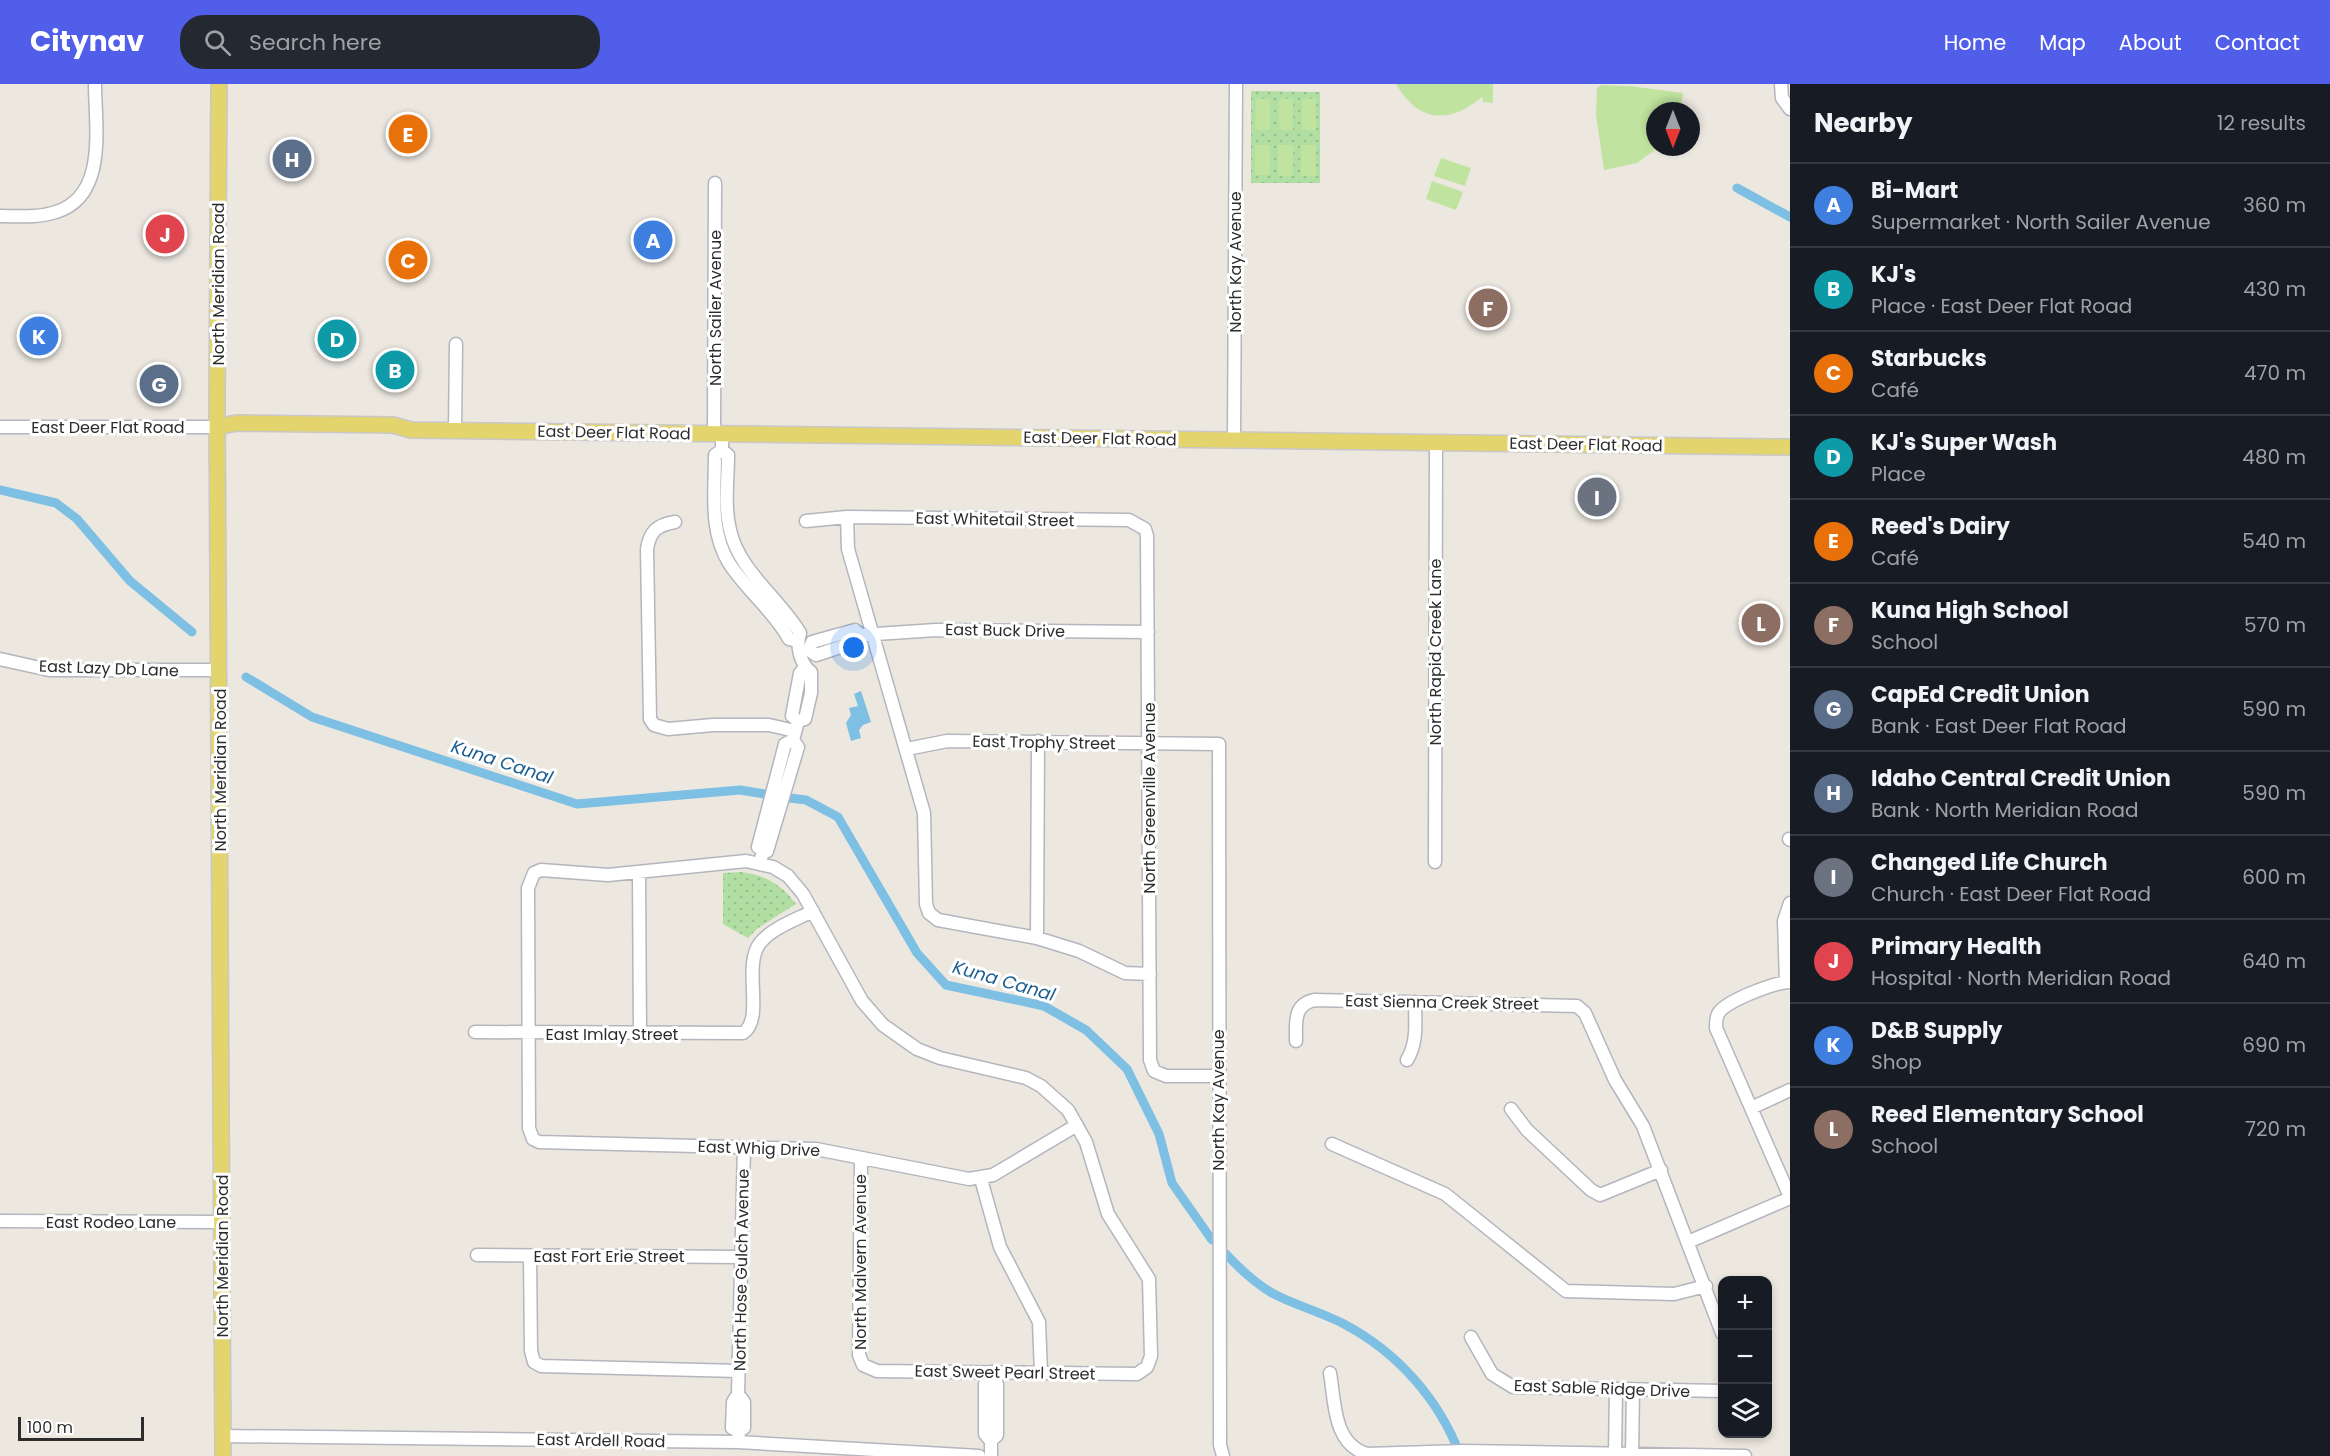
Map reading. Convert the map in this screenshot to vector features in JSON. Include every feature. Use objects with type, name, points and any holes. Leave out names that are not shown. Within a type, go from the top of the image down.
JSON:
[{"type":"main road","name":"North Meridian Road","points":[[219,84],[217,427],[223,1456]]},
{"type":"main road","name":"East Deer Flat Road","points":[[217,427],[248,423],[393,425],[411,430],[1790,447]]},
{"type":"street","points":[[0,216],[37,216],[58,212],[76,201],[90,182],[95,159],[95,84]]},
{"type":"street","name":"North Kay Avenue","points":[[1234,439],[1236,84]]},
{"type":"street","points":[[1781,84],[1782,98],[1790,109]]},
{"type":"street","name":"North Sailer Avenue","points":[[715,183],[718,433],[722,450],[715,455],[715,521],[722,548],[737,574],[783,628],[789,639],[802,648]]},
{"type":"street","points":[[455,430],[456,344]]},
{"type":"street","name":"East Deer Flat Road","points":[[0,427],[217,427]]},
{"type":"street","name":"North Rapid Creek Lane","points":[[1435,862],[1436,442]]},
{"type":"street","points":[[847,517],[848,549],[867,634],[907,749],[924,813],[928,913],[938,920],[1037,938],[1079,951],[1125,973],[1150,974]]},
{"type":"street","name":"East Whitetail Street","points":[[806,521],[847,517],[1129,520],[1141,525]]},
{"type":"street","points":[[675,522],[662,524],[654,530],[648,549],[648,713],[654,725],[668,729],[712,725],[769,725],[795,731]]},
{"type":"street","name":"North Greenville Avenue","points":[[1141,525],[1147,536],[1150,1060],[1154,1071],[1166,1076],[1218,1076]]},
{"type":"street","name":"East Buck Drive","points":[[802,648],[816,655],[859,641],[867,634],[936,630],[1148,632]]},
{"type":"street","points":[[802,648],[805,667],[800,673],[792,716],[795,731],[785,744],[758,847],[761,857],[788,876],[803,894],[862,1001],[883,1025],[901,1040],[940,1058],[1026,1078],[1055,1097],[1068,1110],[1077,1125],[993,1175],[981,1179],[1000,1247],[1039,1322],[1041,1373]]},
{"type":"street","name":"East Lazy Db Lane","points":[[0,659],[49,670],[219,670]]},
{"type":"street","name":"East Trophy Street","points":[[907,749],[939,741],[1219,744]]},
{"type":"street","points":[[1037,938],[1038,741]]},
{"type":"street","name":"North Kay Avenue","points":[[1219,744],[1220,1445],[1223,1456]]},
{"type":"street","points":[[529,1033],[528,888],[534,873],[541,870],[585,875],[639,873],[761,857]]},
{"type":"street","points":[[639,873],[640,1034]]},
{"type":"street","points":[[1688,1242],[1790,1197],[1716,1028],[1716,1016],[1723,1008],[1771,985],[1788,982],[1784,921],[1790,903]]},
{"type":"street","name":"East Imlay Street","points":[[475,1032],[736,1035],[748,1029],[752,1018],[754,952],[771,933],[813,911]]},
{"type":"street","name":"East Sienna Creek Street","points":[[1296,1041],[1297,1016],[1302,1004],[1315,1000],[1571,1004],[1582,1009],[1615,1080],[1643,1126],[1661,1170]]},
{"type":"street","points":[[1407,1060],[1414,1049],[1415,1002]]},
{"type":"street","name":"East Whig Drive","points":[[529,1033],[529,1128],[533,1138],[545,1144],[816,1149],[969,1179],[981,1179]]},
{"type":"street","points":[[1751,1107],[1790,1090]]},
{"type":"street","points":[[1511,1109],[1527,1130],[1590,1190],[1600,1195],[1661,1170],[1721,1330]]},
{"type":"street","name":"East Sweet Pearl Street","points":[[863,1365],[877,1371],[1137,1374],[1147,1367],[1151,1356],[1149,1279],[1108,1214],[1086,1142],[1077,1125]]},
{"type":"street","points":[[1332,1144],[1445,1194],[1566,1291],[1674,1294],[1706,1286]]},
{"type":"street","name":"North Hose Gulch Avenue","points":[[739,1436],[744,1428],[744,1402],[738,1394],[744,1147]]},
{"type":"street","name":"North Malvern Avenue","points":[[861,1158],[859,1354],[863,1365]]},
{"type":"street","name":"East Rodeo Lane","points":[[0,1221],[222,1222]]},
{"type":"street","name":"East Fort Erie Street","points":[[477,1255],[741,1257]]},
{"type":"street","points":[[530,1256],[531,1351],[534,1362],[547,1368],[739,1371]]},
{"type":"street","name":"East Sable Ridge Drive","points":[[1471,1337],[1492,1374],[1506,1384],[1521,1388],[1718,1391]]},
{"type":"street","points":[[992,1372],[985,1384],[985,1434],[991,1441],[992,1456]]},
{"type":"street","points":[[1330,1373],[1344,1441],[1356,1451],[1385,1454],[1463,1451],[1744,1456]]},
{"type":"street","points":[[1615,1454],[1616,1390]]},
{"type":"street","points":[[1632,1455],[1633,1390]]},
{"type":"street","name":"East Ardell Road","points":[[223,1436],[739,1436],[979,1456]]},
{"type":"green space","points":[[1396,84],[1493,84],[1493,103],[1483,102],[1482,97],[1458,112],[1435,115],[1414,106]]},
{"type":"green space","points":[[1601,85],[1629,86],[1683,93],[1682,102],[1646,102],[1647,156],[1637,163],[1604,170],[1596,115],[1597,88]]},
{"type":"green space","points":[[1251,91],[1320,92],[1320,183],[1251,183]]},
{"type":"green space","points":[[1256,99],[1270,99],[1270,130],[1255,130]]},
{"type":"green space","points":[[1279,99],[1293,99],[1293,130],[1279,130]]},
{"type":"green space","points":[[1302,99],[1316,99],[1316,130],[1302,130]]},
{"type":"green space","points":[[1255,145],[1270,145],[1270,175],[1255,175]]},
{"type":"green space","points":[[1278,145],[1293,145],[1293,176],[1278,176]]},
{"type":"green space","points":[[1301,145],[1316,145],[1316,176],[1301,176]]},
{"type":"green space","points":[[1441,158],[1471,168],[1465,186],[1434,176]]},
{"type":"green space","points":[[1432,181],[1463,192],[1456,210],[1426,199]]},
{"type":"green space","points":[[741,872],[758,875],[772,882],[796,904],[758,928],[748,938],[723,924],[723,873]]},
{"type":"water","points":[[861,691],[871,722],[863,725],[859,730],[861,738],[851,741],[846,723],[851,715],[849,708],[858,706],[854,694]]},
{"type":"waterway","points":[[1737,188],[1790,217]]},
{"type":"waterway","name":"Kuna Canal","points":[[0,490],[56,503],[77,519],[130,581],[192,632]]},
{"type":"waterway","name":"Kuna Canal","points":[[246,677],[312,717],[577,804],[740,790],[765,794]]},
{"type":"waterway","name":"Kuna Canal","points":[[790,798],[806,800],[838,817],[917,953],[946,985],[1044,1006],[1086,1030],[1127,1069],[1159,1134],[1172,1183],[1212,1240]]},
{"type":"waterway","name":"Kuna Canal","points":[[1226,1254],[1259,1285],[1272,1293],[1344,1324],[1382,1348],[1428,1396],[1451,1434],[1460,1455]]},
{"type":"place","name":"Reed's Dairy","points":[[408,134]]},
{"type":"place","name":"Idaho Central Credit Union","points":[[292,159]]},
{"type":"place","name":"Primary Health","points":[[165,234]]},
{"type":"place","name":"Bi-Mart","points":[[653,240]]},
{"type":"place","name":"Starbucks","points":[[408,260]]},
{"type":"place","name":"Kuna High School","points":[[1488,308]]},
{"type":"place","name":"D&B Supply","points":[[39,336]]},
{"type":"place","name":"KJ's Super Wash","points":[[337,339]]},
{"type":"place","name":"KJ's","points":[[395,370]]},
{"type":"place","name":"CapEd Credit Union","points":[[159,384]]},
{"type":"place","name":"Changed Life Church","points":[[1597,497]]},
{"type":"place","name":"Reed Elementary School","points":[[1761,623]]}]
